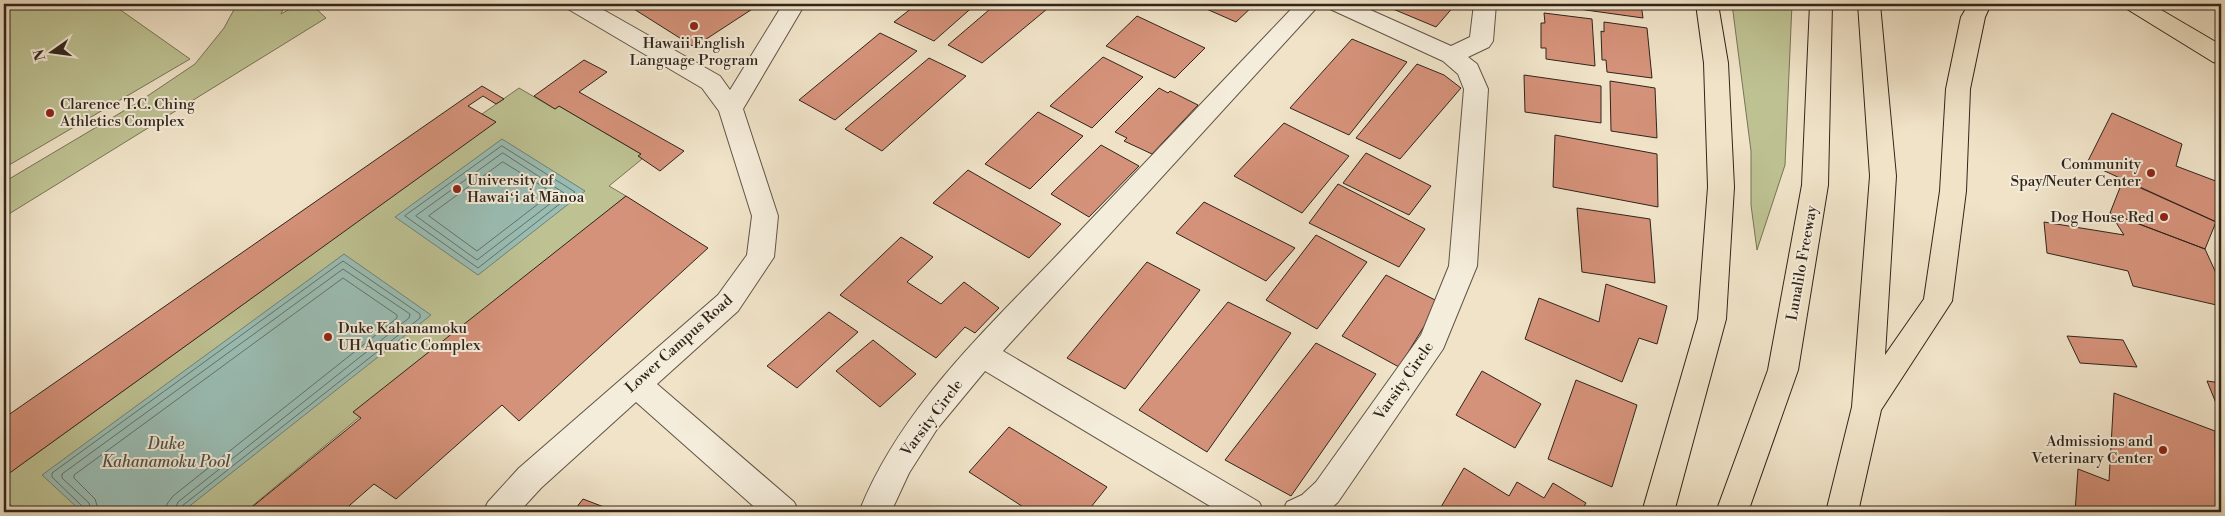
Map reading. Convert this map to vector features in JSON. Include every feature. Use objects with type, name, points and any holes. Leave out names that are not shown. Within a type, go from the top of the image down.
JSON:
[{"type":"main road","points":[[1658,512],[1713,309],[1721,178],[1716,63],[1707,4]]},
{"type":"main road","name":"Lunalilo Freeway","points":[[1732,512],[1785,360],[1815,185],[1821,4]]},
{"type":"main road","points":[[1842,512],[1867,407],[1883,176],[1869,4]]},
{"type":"main road","points":[[1867,407],[1938,301],[1953,191],[1958,89],[1973,17],[1980,4]]},
{"type":"main road","points":[[2135,4],[2221,56]]},
{"type":"main road","points":[[2169,4],[2221,34]]},
{"type":"street","name":"Lower Campus Road","points":[[499,512],[530,478],[728,303],[760,257],[765,216],[730,109],[711,82],[576,4]]},
{"type":"street","points":[[730,109],[794,4]]},
{"type":"street","name":"Varsity Circle","points":[[875,512],[897,464],[926,420],[982,354],[1309,4]]},
{"type":"street","name":"Varsity Circle","points":[[1298,512],[1313,505],[1327,492],[1433,341],[1462,266],[1476,89],[1468,70],[1451,55],[1338,4]]},
{"type":"street","points":[[1451,55],[1481,41],[1485,4]]},
{"type":"street","points":[[982,354],[1248,512]]},
{"type":"street","points":[[636,384],[783,512]]},
{"type":"green space","name":"Clarence T.C. Ching Athletics Complex","points":[[4,4],[112,4],[190,59],[4,168]]},
{"type":"green space","points":[[237,4],[285,4],[281,14],[299,4],[311,4],[326,18],[4,217],[4,182],[137,103],[195,64],[224,28]]},
{"type":"green space","points":[[1732,4],[1792,4],[1785,165],[1757,250],[1751,205],[1751,151]]},
{"type":"green space","name":"Duke Kahanamoku UH Aquatic Complex","points":[[519,88],[555,109],[559,106],[641,154],[639,156],[642,159],[609,186],[626,196],[245,512],[18,512],[4,498],[4,477],[495,122],[482,114]]},
{"type":"water","points":[[502,139],[585,191],[478,275],[395,217]]},
{"type":"water","name":"Duke Kahanamoku Pool","points":[[344,254],[431,315],[182,512],[82,512],[42,475]]},
{"type":"building","name":"Hawaii English Language Program","points":[[626,4],[760,4],[694,47]]},
{"type":"building","points":[[917,4],[976,4],[934,41],[894,22]]},
{"type":"building","points":[[996,4],[1053,4],[982,63],[948,45]]},
{"type":"building","points":[[1195,4],[1255,4],[1236,22]]},
{"type":"building","points":[[1381,4],[1451,4],[1455,5],[1436,27]]},
{"type":"building","points":[[1641,4],[1643,18],[1550,5]]},
{"type":"building","points":[[1544,13],[1592,19],[1595,66],[1546,59],[1546,48],[1541,48],[1541,23],[1545,23]]},
{"type":"building","points":[[1137,16],[1205,48],[1175,78],[1106,46]]},
{"type":"building","points":[[1604,22],[1647,28],[1652,78],[1607,72],[1606,60],[1602,60],[1601,31],[1604,32]]},
{"type":"building","points":[[880,33],[917,51],[835,120],[799,100]]},
{"type":"building","points":[[1352,39],[1407,62],[1349,135],[1290,108]]},
{"type":"building","points":[[1103,57],[1143,77],[1092,128],[1050,106]]},
{"type":"building","points":[[929,58],[966,76],[882,151],[845,129]]},
{"type":"building","points":[[584,60],[607,72],[579,92],[684,151],[660,171],[638,156],[641,154],[559,106],[555,109],[534,96]]},
{"type":"building","points":[[1417,64],[1444,75],[1461,88],[1400,159],[1356,138]]},
{"type":"building","points":[[1524,75],[1601,86],[1601,123],[1525,112]]},
{"type":"building","points":[[1610,81],[1655,88],[1657,138],[1611,131]]},
{"type":"building","points":[[482,86],[504,99],[496,104],[483,96],[468,106],[496,122],[4,477],[4,418]]},
{"type":"building","points":[[1159,88],[1168,93],[1170,91],[1198,105],[1152,154],[1124,141],[1127,138],[1115,132]]},
{"type":"building","points":[[1038,112],[1083,136],[1030,189],[985,164]]},
{"type":"building","name":"Community Spay/Neuter Center","points":[[2112,113],[2182,144],[2176,166],[2221,183],[2221,224],[2087,163]]},
{"type":"building","points":[[1284,123],[1349,156],[1302,213],[1234,176]]},
{"type":"building","points":[[1555,135],[1657,154],[1658,207],[1553,187]]},
{"type":"building","points":[[1101,145],[1139,166],[1089,217],[1051,194]]},
{"type":"building","points":[[1366,153],[1431,186],[1409,215],[1343,183]]},
{"type":"building","points":[[968,170],[1061,224],[1029,258],[933,203]]},
{"type":"building","name":"Dog House Red","points":[[2123,180],[2216,222],[2205,249],[2110,213]]},
{"type":"building","points":[[1338,184],[1425,229],[1399,267],[1309,223]]},
{"type":"building","points":[[626,196],[708,248],[519,421],[502,405],[396,499],[374,484],[342,512],[246,512],[361,418],[353,412]]},
{"type":"building","points":[[1204,202],[1295,248],[1266,281],[1176,233]]},
{"type":"building","points":[[1577,208],[1650,219],[1655,283],[1582,272]]},
{"type":"building","points":[[2110,213],[2205,249],[2221,284],[2221,306],[2133,286],[2128,271],[2047,253],[2044,222],[2124,235]]},
{"type":"building","points":[[1316,235],[1367,262],[1317,329],[1266,300]]},
{"type":"building","points":[[901,237],[933,257],[907,282],[941,304],[964,282],[999,308],[975,333],[965,327],[936,358],[840,295]]},
{"type":"building","points":[[1147,262],[1200,290],[1125,389],[1067,358]]},
{"type":"building","points":[[1386,275],[1439,302],[1399,367],[1342,336]]},
{"type":"building","points":[[1606,284],[1667,306],[1657,344],[1639,338],[1622,382],[1525,339],[1539,298],[1599,322]]},
{"type":"building","points":[[1228,302],[1291,333],[1207,452],[1139,410]]},
{"type":"building","points":[[829,312],[858,332],[797,388],[767,366]]},
{"type":"building","points":[[2067,336],[2123,340],[2137,367],[2080,363]]},
{"type":"building","points":[[873,340],[916,374],[880,407],[836,371]]},
{"type":"building","points":[[1316,343],[1376,374],[1291,496],[1225,460]]},
{"type":"building","points":[[1482,371],[1541,404],[1515,448],[1456,415]]},
{"type":"building","points":[[1576,380],[1637,405],[1612,487],[1548,459]]},
{"type":"building","points":[[2207,381],[2221,383],[2221,408],[2218,408]]},
{"type":"building","name":"Admissions and Veterinary Center","points":[[2114,393],[2215,431],[2216,512],[2075,512],[2078,469],[2109,481]]},
{"type":"building","points":[[1009,427],[1107,487],[1087,512],[1031,512],[969,472]]},
{"type":"building","points":[[1464,468],[1509,496],[1517,482],[1544,498],[1553,483],[1586,503],[1581,512],[1438,512]]},
{"type":"building","points":[[583,499],[617,512],[573,512]]},
{"type":"place","name":"Hawaii English Language Program","points":[[694,26]]},
{"type":"place","name":"Clarence T.C. Ching Athletics Complex","points":[[50,113]]},
{"type":"place","name":"Community Spay/Neuter Center","points":[[2151,173]]},
{"type":"place","name":"University of Hawaiʻi at Mānoa","points":[[457,189]]},
{"type":"place","name":"Dog House Red","points":[[2164,217]]},
{"type":"place","name":"Duke Kahanamoku UH Aquatic Complex","points":[[328,337]]},
{"type":"place","name":"Admissions and Veterinary Center","points":[[2163,450]]}]
